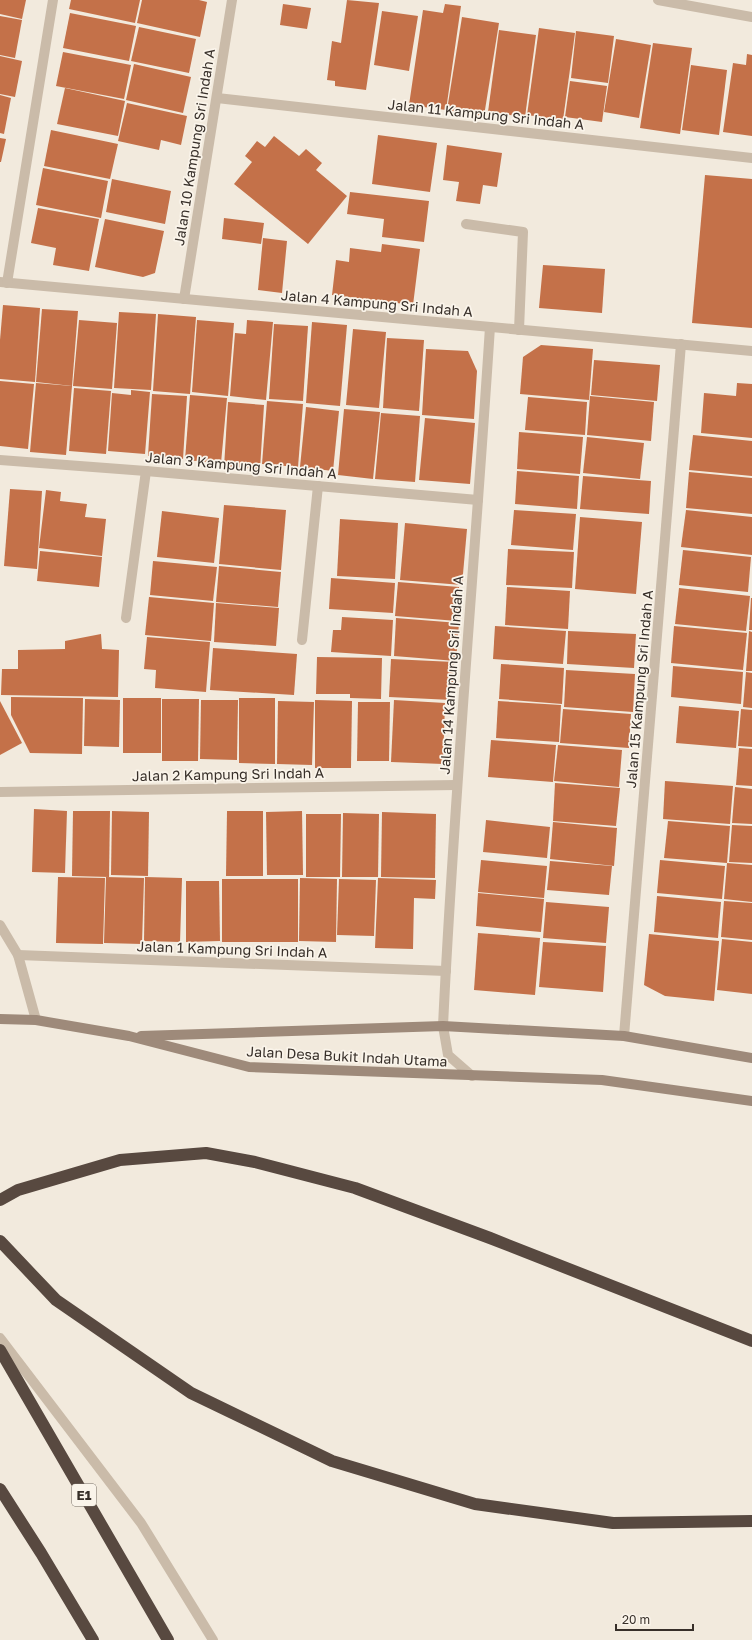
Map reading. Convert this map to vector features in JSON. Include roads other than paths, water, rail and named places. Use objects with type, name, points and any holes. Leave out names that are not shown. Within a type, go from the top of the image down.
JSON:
[{"type":"highway","points":[[0,1200],[18,1190],[120,1160],[206,1153],[255,1162],[355,1188],[497,1241],[752,1341]]},
{"type":"highway","points":[[0,1241],[56,1300],[192,1394],[332,1461],[475,1504],[612,1523],[752,1521]]},
{"type":"highway","name":"E1","points":[[0,1350],[168,1640]]},
{"type":"highway","points":[[0,1489],[41,1553],[93,1640]]},
{"type":"street","points":[[4,283],[54,0]]},
{"type":"street","name":"Jalan 10 Kampung Sri Indah A","points":[[184,299],[232,0]]},
{"type":"street","points":[[658,0],[752,16]]},
{"type":"street","name":"Jalan 11 Kampung Sri Indah A","points":[[217,98],[752,158]]},
{"type":"street","points":[[466,224],[523,232],[519,330]]},
{"type":"street","name":"Jalan 4 Kampung Sri Indah A","points":[[4,283],[752,351]]},
{"type":"street","name":"Jalan 14 Kampung Sri Indah A","points":[[443,1026],[456,785],[490,327]]},
{"type":"street","name":"Jalan 15 Kampung Sri Indah A","points":[[624,1036],[681,344]]},
{"type":"street","name":"Jalan 3 Kampung Sri Indah A","points":[[0,460],[146,470],[478,500]]},
{"type":"street","points":[[126,618],[146,470]]},
{"type":"street","points":[[302,640],[318,486]]},
{"type":"street","name":"Jalan 2 Kampung Sri Indah A","points":[[0,792],[456,785]]},
{"type":"street","points":[[0,925],[18,955],[36,1020]]},
{"type":"street","name":"Jalan 1 Kampung Sri Indah A","points":[[18,955],[446,971]]},
{"type":"street","name":"Jalan Desa Bukit Indah Utama","points":[[0,1019],[36,1020],[129,1036],[248,1067],[602,1080],[752,1101]]},
{"type":"street","name":"Jalan Desa Bukit Indah Utama","points":[[443,1026],[448,1055],[472,1076]]},
{"type":"street","name":"Jalan Desa Bukit Indah Utama","points":[[129,1036],[443,1026],[624,1036],[752,1058]]},
{"type":"street","points":[[0,1338],[142,1523],[214,1640]]}]
